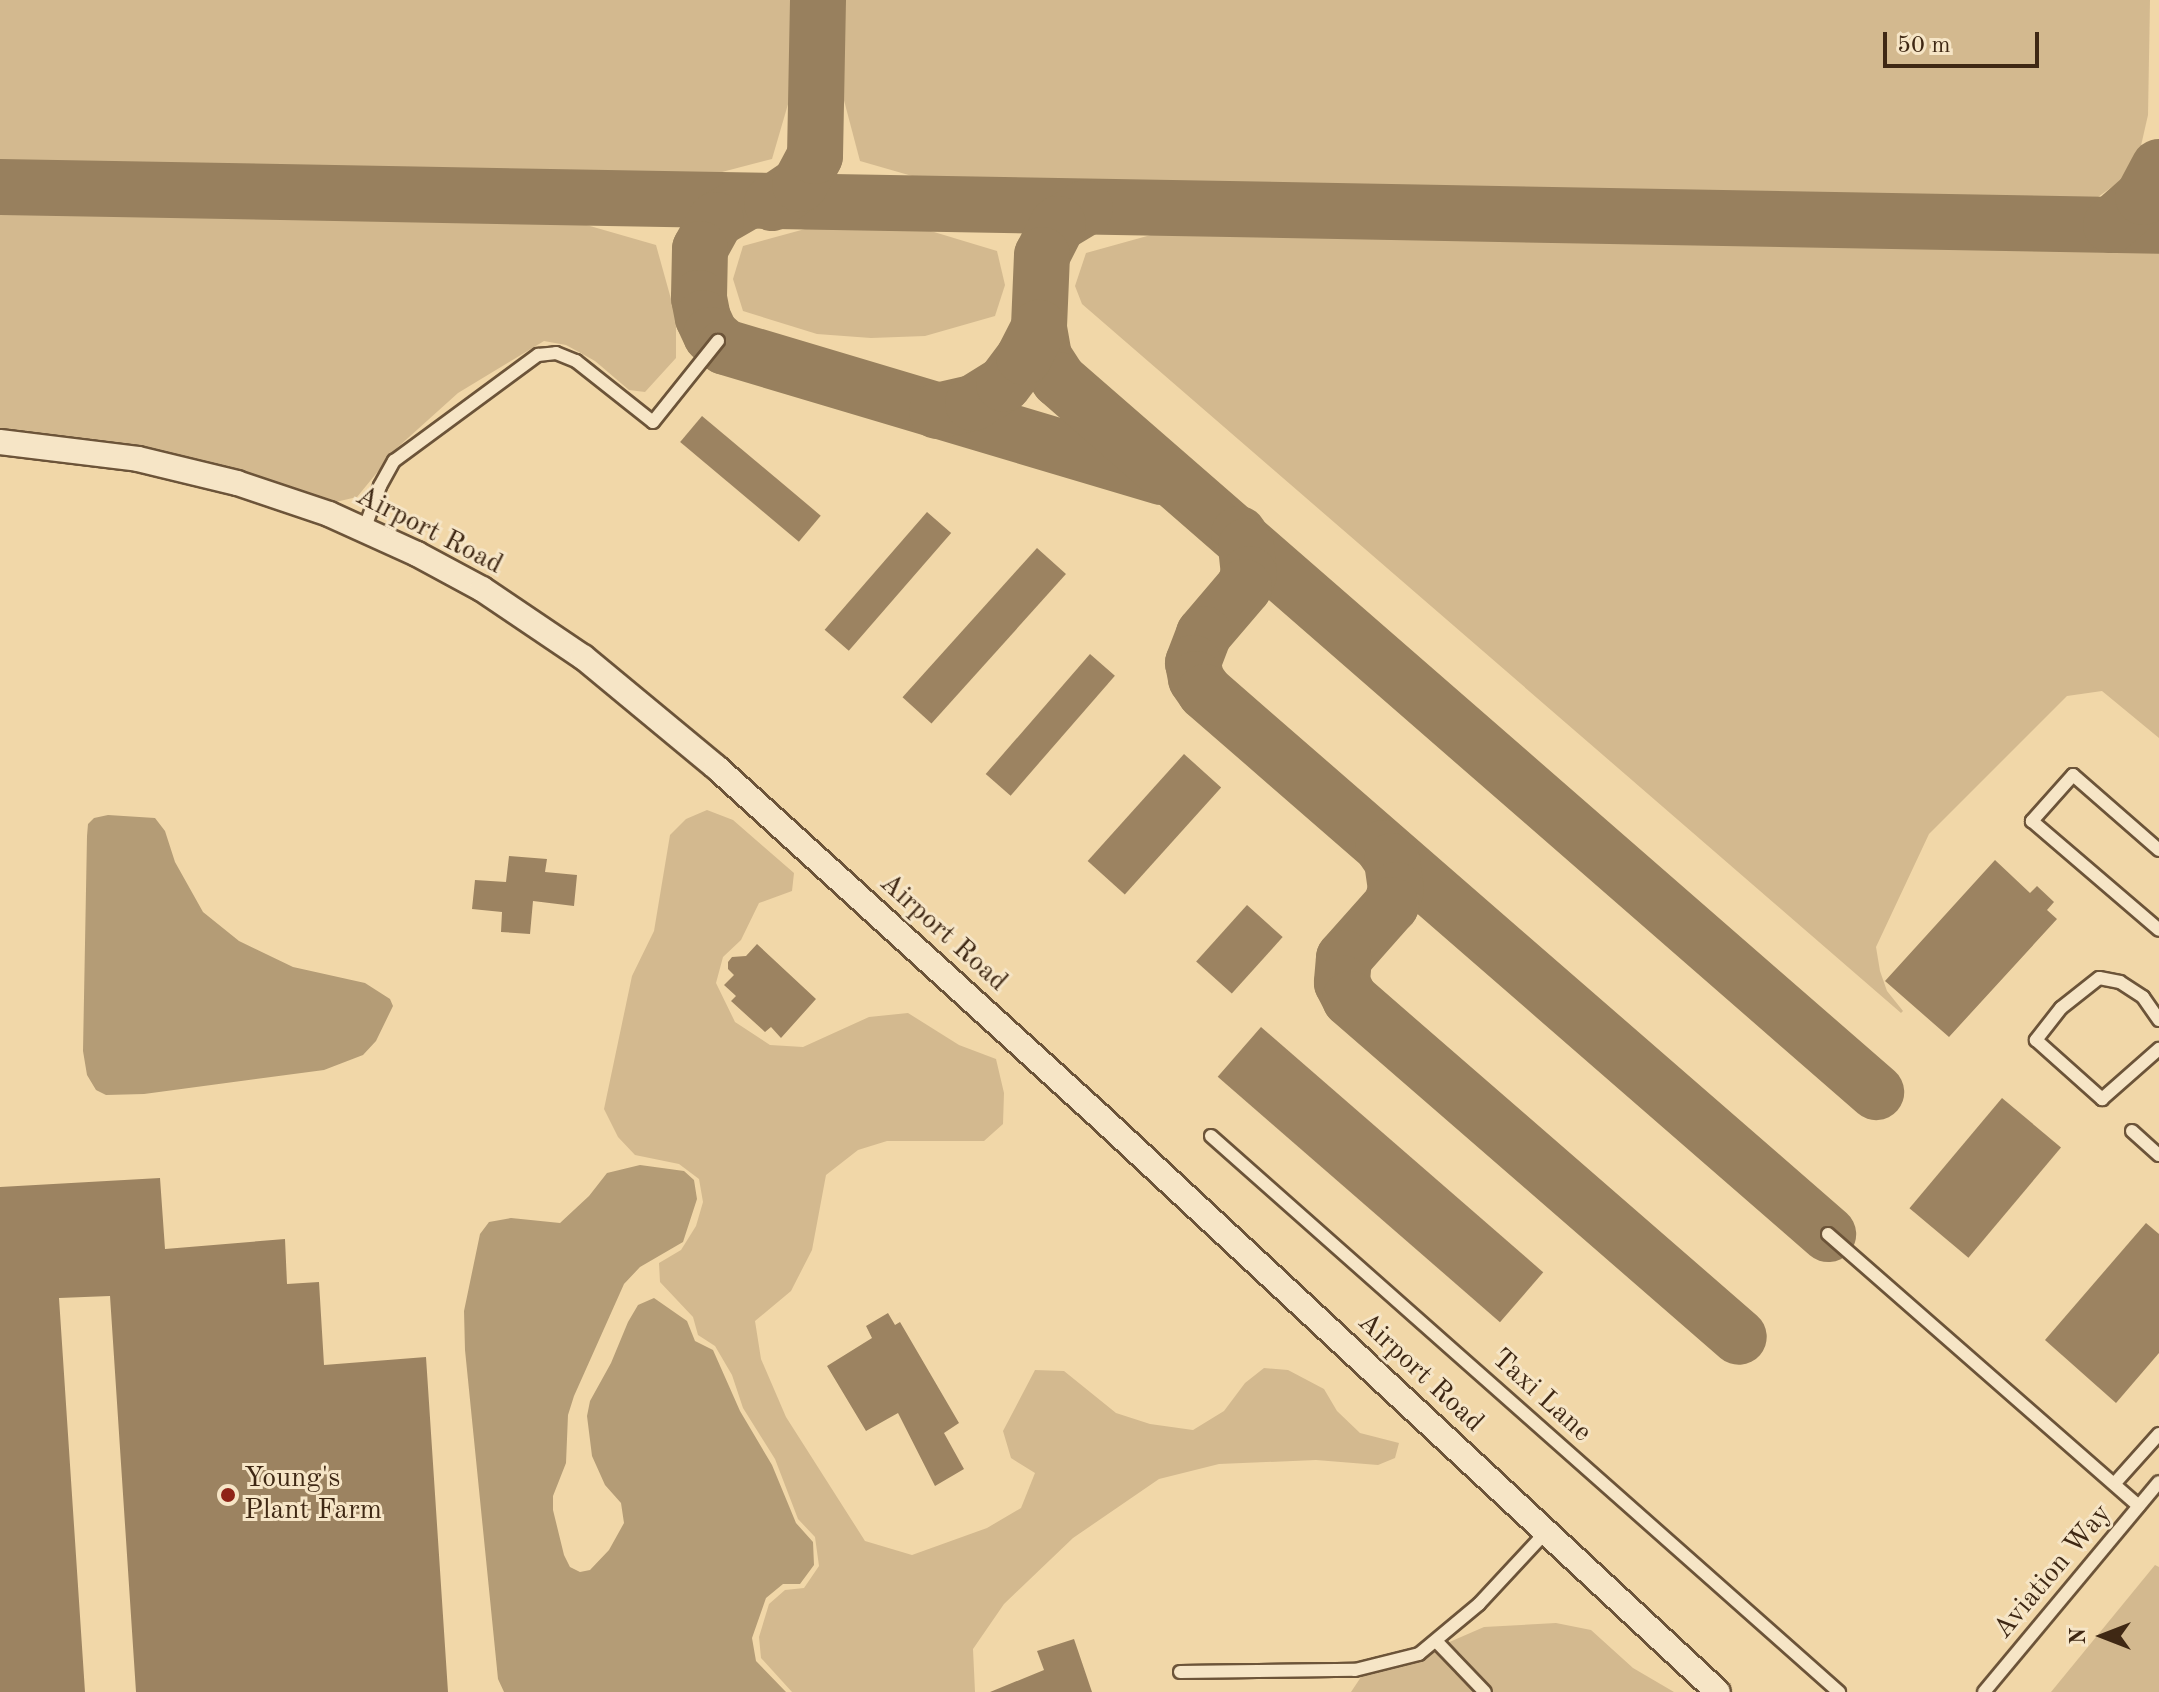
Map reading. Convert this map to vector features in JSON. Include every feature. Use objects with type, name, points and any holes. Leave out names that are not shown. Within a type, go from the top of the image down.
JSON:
[{"type":"street","name":"Airport Road","points":[[0,442],[124,457],[237,483],[364,530],[482,589],[583,657],[716,767],[1086,1103],[1718,1692]]},
{"type":"lane","points":[[364,530],[380,486],[394,461],[538,355],[556,353],[576,361],[653,422],[718,341]]},
{"type":"lane","points":[[2159,850],[2073,775],[2032,821],[2159,930]]},
{"type":"lane","points":[[2159,1020],[2143,997],[2120,982],[2099,978],[2061,1008],[2036,1040],[2102,1099],[2159,1049]]},
{"type":"lane","points":[[2132,1131],[2159,1155]]},
{"type":"lane","name":"Taxi Lane","points":[[1211,1136],[1839,1692]]},
{"type":"lane","points":[[1828,1234],[2139,1506]]},
{"type":"lane","points":[[2115,1483],[2159,1434]]},
{"type":"lane","name":"Aviation Way","points":[[1984,1692],[2159,1482]]},
{"type":"lane","points":[[1180,1672],[1355,1670],[1407,1658],[1437,1642],[1546,1532]]},
{"type":"lane","points":[[1437,1642],[1479,1689]]},
{"type":"shaded area","points":[[0,0],[797,0],[798,15],[793,87],[772,159],[699,178],[522,181],[75,174],[0,170]]},
{"type":"shaded area","points":[[839,0],[2150,0],[2148,115],[2140,150],[2120,181],[2094,200],[2063,209],[1100,193],[933,182],[860,161],[841,89]]},
{"type":"shaded area","points":[[0,204],[408,211],[583,224],[656,245],[676,317],[676,358],[645,392],[629,390],[595,361],[566,345],[544,341],[458,393],[398,447],[357,497],[327,504],[231,471],[139,447],[0,428]]},
{"type":"shaded area","points":[[870,225],[924,229],[997,251],[1005,285],[995,316],[925,336],[871,338],[817,334],[743,311],[733,279],[743,246],[816,226]]},
{"type":"shaded area","points":[[1335,229],[2159,245],[2159,738],[2102,691],[2067,696],[1929,834],[1876,947],[1887,991],[1903,1011],[1901,1013],[1082,304],[1075,286],[1086,253],[1158,233]]},
{"type":"shaded area","points":[[707,810],[733,820],[794,873],[792,891],[759,903],[741,940],[723,957],[716,983],[735,1022],[770,1045],[803,1047],[869,1017],[908,1013],[959,1045],[996,1059],[1004,1093],[1003,1124],[984,1141],[887,1141],[858,1150],[826,1175],[812,1250],[791,1291],[755,1321],[761,1359],[786,1417],[865,1541],[912,1555],[987,1528],[1021,1508],[1035,1473],[1011,1458],[1003,1431],[1035,1370],[1064,1371],[1116,1413],[1150,1424],[1193,1430],[1224,1411],[1245,1383],[1264,1368],[1288,1370],[1324,1389],[1337,1411],[1360,1433],[1399,1443],[1395,1458],[1378,1465],[1316,1460],[1219,1464],[1159,1479],[1073,1538],[1004,1604],[973,1649],[975,1692],[792,1692],[761,1658],[759,1637],[769,1604],[785,1590],[804,1588],[819,1566],[815,1537],[798,1519],[775,1459],[743,1408],[732,1375],[715,1346],[698,1335],[693,1317],[660,1282],[659,1263],[681,1250],[696,1226],[703,1202],[699,1179],[679,1164],[635,1155],[618,1137],[604,1109],[632,976],[654,931],[670,835],[686,819]]},
{"type":"shaded area","points":[[108,815],[155,818],[165,831],[175,862],[203,912],[239,941],[293,967],[365,983],[390,999],[393,1006],[376,1041],[363,1055],[324,1070],[144,1094],[106,1095],[96,1090],[87,1075],[83,1051],[87,836],[88,824],[94,818]]},
{"type":"shaded area","points":[[640,1165],[684,1171],[694,1180],[697,1199],[683,1242],[640,1267],[624,1284],[574,1396],[568,1415],[566,1463],[553,1496],[553,1510],[564,1555],[570,1567],[580,1572],[590,1570],[609,1550],[624,1523],[621,1503],[605,1485],[592,1456],[587,1416],[590,1401],[611,1363],[628,1322],[638,1305],[654,1298],[687,1321],[695,1341],[713,1350],[740,1411],[772,1465],[796,1523],[813,1542],[814,1565],[800,1584],[783,1584],[766,1598],[752,1638],[756,1661],[786,1692],[504,1692],[498,1679],[465,1350],[464,1311],[480,1234],[489,1222],[511,1218],[560,1223],[589,1196],[607,1173]]},
{"type":"shaded area","points":[[2155,1565],[2159,1567],[2159,1692],[2051,1692]]},
{"type":"shaded area","points":[[1556,1623],[1591,1630],[1633,1668],[1674,1692],[1351,1692],[1375,1656],[1415,1657],[1484,1627]]},
{"type":"building","points":[[702,416],[821,516],[799,542],[680,442]]},
{"type":"building","points":[[927,512],[951,533],[849,651],[825,630]]},
{"type":"building","points":[[1037,548],[1066,574],[931,723],[903,697]]},
{"type":"building","points":[[1090,654],[1115,676],[1011,796],[986,774]]},
{"type":"building","points":[[1184,754],[1221,787],[1125,894],[1088,861]]},
{"type":"building","points":[[509,856],[547,859],[545,872],[577,875],[574,906],[533,901],[530,934],[501,932],[502,912],[472,909],[475,880],[506,882]]},
{"type":"building","points":[[1995,860],[2030,893],[2037,886],[2054,902],[2047,910],[2057,919],[1949,1037],[1885,981]]},
{"type":"building","points":[[1247,905],[1283,937],[1232,994],[1196,961]]},
{"type":"building","points":[[757,944],[816,999],[781,1038],[771,1027],[765,1032],[731,1001],[736,996],[724,985],[734,975],[728,969],[732,957],[746,956]]},
{"type":"building","points":[[1261,1027],[1543,1272],[1500,1322],[1218,1077]]},
{"type":"building","points":[[2002,1098],[2061,1147],[1968,1258],[1909,1208]]},
{"type":"building","name":"Young's Plant Farm","points":[[160,1178],[165,1249],[285,1239],[287,1284],[319,1282],[324,1365],[426,1357],[448,1692],[136,1692],[110,1296],[59,1298],[85,1692],[0,1692],[0,1187]]},
{"type":"building","points":[[2146,1223],[2159,1234],[2159,1353],[2116,1403],[2045,1340]]},
{"type":"building","points":[[888,1313],[895,1325],[900,1322],[959,1423],[944,1433],[964,1469],[935,1486],[898,1413],[866,1431],[827,1366],[872,1338],[866,1326]]},
{"type":"building","points":[[1074,1639],[1092,1692],[990,1692],[1044,1670],[1037,1651]]},
{"type":"taxiway","points":[[772,203],[800,184],[815,156],[818,0]]},
{"type":"taxiway","points":[[2111,225],[2143,197],[2159,167]]},
{"type":"taxiway","points":[[0,187],[2159,226]]},
{"type":"taxiway","points":[[745,203],[716,220],[700,249],[699,298],[703,318],[711,335],[725,347],[1161,477]]},
{"type":"taxiway","points":[[1085,208],[1058,224],[1042,255],[1039,328],[1044,357],[1059,380],[1876,1092]]},
{"type":"taxiway","points":[[937,411],[973,403],[1004,384],[1024,357],[1039,328]]},
{"type":"taxiway","points":[[1239,534],[1246,546],[1249,574],[1244,587],[1204,634],[1193,663],[1196,679],[1205,692],[1828,1234]]},
{"type":"taxiway","points":[[1383,848],[1392,861],[1396,890],[1391,905],[1344,958],[1342,983],[1350,999],[1739,1337]]},
{"type":"place","name":"Young's Plant Farm","points":[[228,1495]]}]
